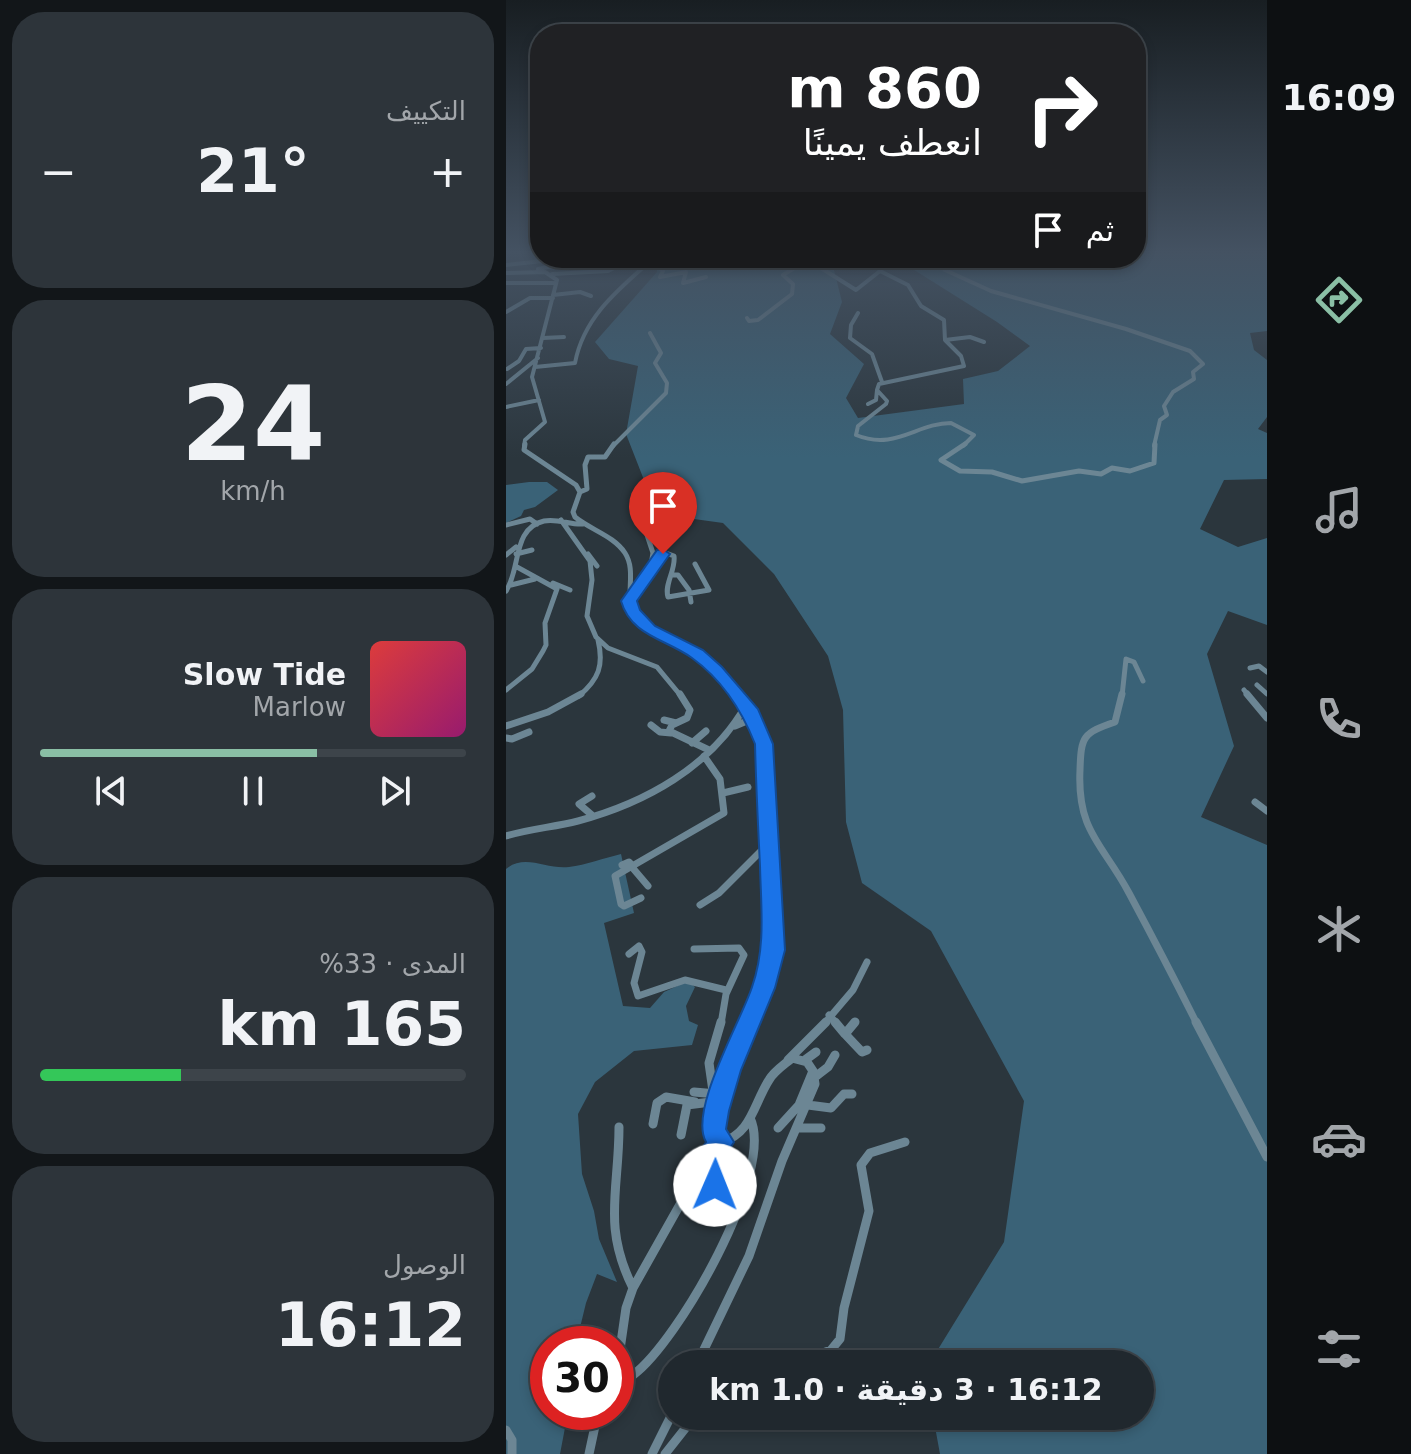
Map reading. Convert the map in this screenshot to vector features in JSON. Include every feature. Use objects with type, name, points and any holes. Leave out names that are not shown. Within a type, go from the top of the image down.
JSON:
[{"type":"street","points":[[548,322],[533,380],[544,424],[525,440],[523,447],[576,485],[580,492]]},
{"type":"street","points":[[535,367],[575,363],[577,343],[590,322]]},
{"type":"street","points":[[853,322],[850,338],[872,354],[882,382]]},
{"type":"street","points":[[868,404],[876,400],[882,382],[964,367],[961,356],[945,340],[943,322]]},
{"type":"street","points":[[877,390],[887,401],[886,404],[858,426],[856,435],[859,438],[872,440],[909,436],[943,423],[952,423],[974,435],[941,460],[960,471],[992,472],[1022,481],[1079,471],[1101,474],[1112,468],[1130,471],[1150,466],[1154,463],[1153,452],[1160,420],[1167,415],[1164,406],[1173,392],[1194,379],[1193,372],[1203,364],[1190,348],[1171,346],[1102,322]]},
{"type":"street","points":[[650,333],[661,353],[655,363],[667,383],[666,393],[633,428],[615,440],[605,457],[588,457],[585,465],[587,489],[580,492],[573,512],[583,524],[613,542],[626,555],[631,567],[629,601],[639,621],[703,658],[746,705],[764,744],[774,950],[763,988],[719,1097],[713,1132],[721,1142]]},
{"type":"street","points":[[543,338],[564,337]]},
{"type":"street","points":[[945,340],[970,337],[984,342]]},
{"type":"street","points":[[520,345],[529,349],[541,348]]},
{"type":"street","points":[[507,369],[529,349]]},
{"type":"street","points":[[506,384],[538,358]]},
{"type":"street","points":[[506,407],[539,400]]},
{"type":"street","points":[[506,525],[530,519],[537,524]]},
{"type":"street","points":[[506,591],[517,567],[516,551],[528,529],[537,524],[561,520],[583,524]]},
{"type":"street","points":[[506,726],[554,711],[574,699],[594,681],[602,661],[598,640],[587,615],[592,579],[590,563],[561,520]]},
{"type":"street","points":[[645,529],[653,553],[650,569]]},
{"type":"street","points":[[506,555],[532,550]]},
{"type":"street","points":[[629,601],[660,555],[669,553],[676,558],[666,592],[668,597],[710,588],[695,564]]},
{"type":"street","points":[[585,554],[592,557],[597,566]]},
{"type":"street","points":[[517,567],[535,579],[570,590]]},
{"type":"street","points":[[672,575],[681,576],[691,602]]},
{"type":"street","points":[[511,585],[535,579]]},
{"type":"street","points":[[506,690],[532,669],[546,645],[545,623],[557,589],[553,583]]},
{"type":"street","points":[[598,640],[617,653],[649,662],[664,674],[690,710],[687,718],[670,727],[671,733]]},
{"type":"street","points":[[1143,681],[1134,662],[1126,659],[1115,722],[1093,730],[1084,739],[1077,791],[1080,813],[1102,853],[1122,880],[1267,1157]]},
{"type":"street","points":[[1250,668],[1259,666],[1267,672]]},
{"type":"street","points":[[1257,685],[1267,694]]},
{"type":"street","points":[[1244,690],[1267,718]]},
{"type":"street","points":[[506,836],[593,816],[647,799],[666,788],[735,726],[746,705]]},
{"type":"street","points":[[735,726],[754,718]]},
{"type":"street","points":[[664,720],[676,723]]},
{"type":"street","points":[[641,898],[624,906],[620,902],[615,876],[715,821],[724,813],[723,793],[706,753],[692,743],[671,733],[660,732],[651,725]]},
{"type":"street","points":[[692,743],[706,731]]},
{"type":"street","points":[[506,738],[512,739],[529,732]]},
{"type":"street","points":[[723,793],[748,787]]},
{"type":"street","points":[[592,796],[579,804],[593,816]]},
{"type":"street","points":[[1255,802],[1267,811]]},
{"type":"street","points":[[700,905],[719,893],[761,851],[767,850]]},
{"type":"street","points":[[622,865],[629,862],[648,886]]},
{"type":"street","points":[[629,954],[639,946],[642,952],[634,983],[638,996],[685,980],[726,990]]},
{"type":"street","points":[[694,949],[735,948],[743,952],[740,970],[726,990],[720,1034],[708,1069],[710,1086],[719,1097]]},
{"type":"street","points":[[624,1326],[633,1288],[711,1155],[721,1142],[730,1141],[740,1134],[770,1077],[848,999],[867,962]]},
{"type":"street","points":[[829,1015],[862,1052],[867,1050]]},
{"type":"street","points":[[845,1034],[855,1022]]},
{"type":"street","points":[[783,1065],[792,1058],[805,1060],[816,1052]]},
{"type":"street","points":[[778,1128],[794,1113],[804,1094],[806,1080],[828,1067],[835,1055]]},
{"type":"street","points":[[704,1350],[749,1256],[782,1161],[808,1105],[814,1074],[805,1060]]},
{"type":"street","points":[[808,1105],[831,1108],[844,1094],[852,1094]]},
{"type":"street","points":[[653,1124],[657,1103],[666,1097],[719,1097]]},
{"type":"street","points":[[681,1135],[687,1105],[694,1097]]},
{"type":"street","points":[[634,1374],[646,1367],[683,1313],[729,1231],[757,1133],[750,1118]]},
{"type":"street","points":[[619,1127],[620,1147],[611,1209],[613,1237],[620,1265],[633,1288]]},
{"type":"street","points":[[797,1128],[821,1128]]},
{"type":"street","points":[[828,1350],[835,1347],[840,1339],[844,1308],[869,1211],[861,1165],[870,1153],[905,1142]]},
{"type":"street","points":[[711,1155],[718,1173],[715,1185]]},
{"type":"street","points":[[506,1430],[512,1440],[512,1454]]},
{"type":"street","points":[[589,1454],[594,1430]]},
{"type":"street","points":[[652,1454],[664,1430]]},
{"type":"street","points":[[665,1454],[684,1430]]},
{"type":"shaded area","points":[[613,322],[835,322],[830,334],[864,364],[846,398],[858,418],[964,404],[963,379],[998,371],[1030,346],[997,322],[1267,322],[1267,331],[1250,333],[1254,350],[1267,360],[1267,417],[1258,429],[1267,433],[1267,479],[1224,480],[1200,529],[1238,547],[1267,538],[1267,625],[1228,611],[1207,654],[1234,746],[1201,817],[1267,845],[1267,1454],[940,1454],[936,1430],[1154,1430],[1154,1350],[938,1350],[1004,1242],[1024,1101],[931,931],[862,883],[846,822],[843,710],[828,656],[774,574],[723,523],[658,514],[647,502],[644,480],[626,434],[638,366],[609,359],[595,342]]},
{"type":"shaded area","points":[[547,482],[558,490],[506,523],[506,485]]},
{"type":"shaded area","points":[[621,854],[634,913],[604,923],[623,1006],[650,1008],[664,992],[688,981],[695,987],[686,1006],[689,1021],[698,1025],[692,1045],[634,1051],[595,1082],[578,1114],[582,1174],[599,1239],[617,1282],[597,1274],[580,1326],[530,1326],[530,1430],[565,1430],[560,1454],[506,1454],[506,869],[521,862],[561,867]]},
{"type":"route","points":[[663,554],[629,601],[632,612],[649,629],[697,654],[716,671],[752,713],[764,744],[774,950],[763,988],[729,1070],[716,1111],[713,1132],[721,1142],[711,1155],[718,1173],[715,1185]]}]
